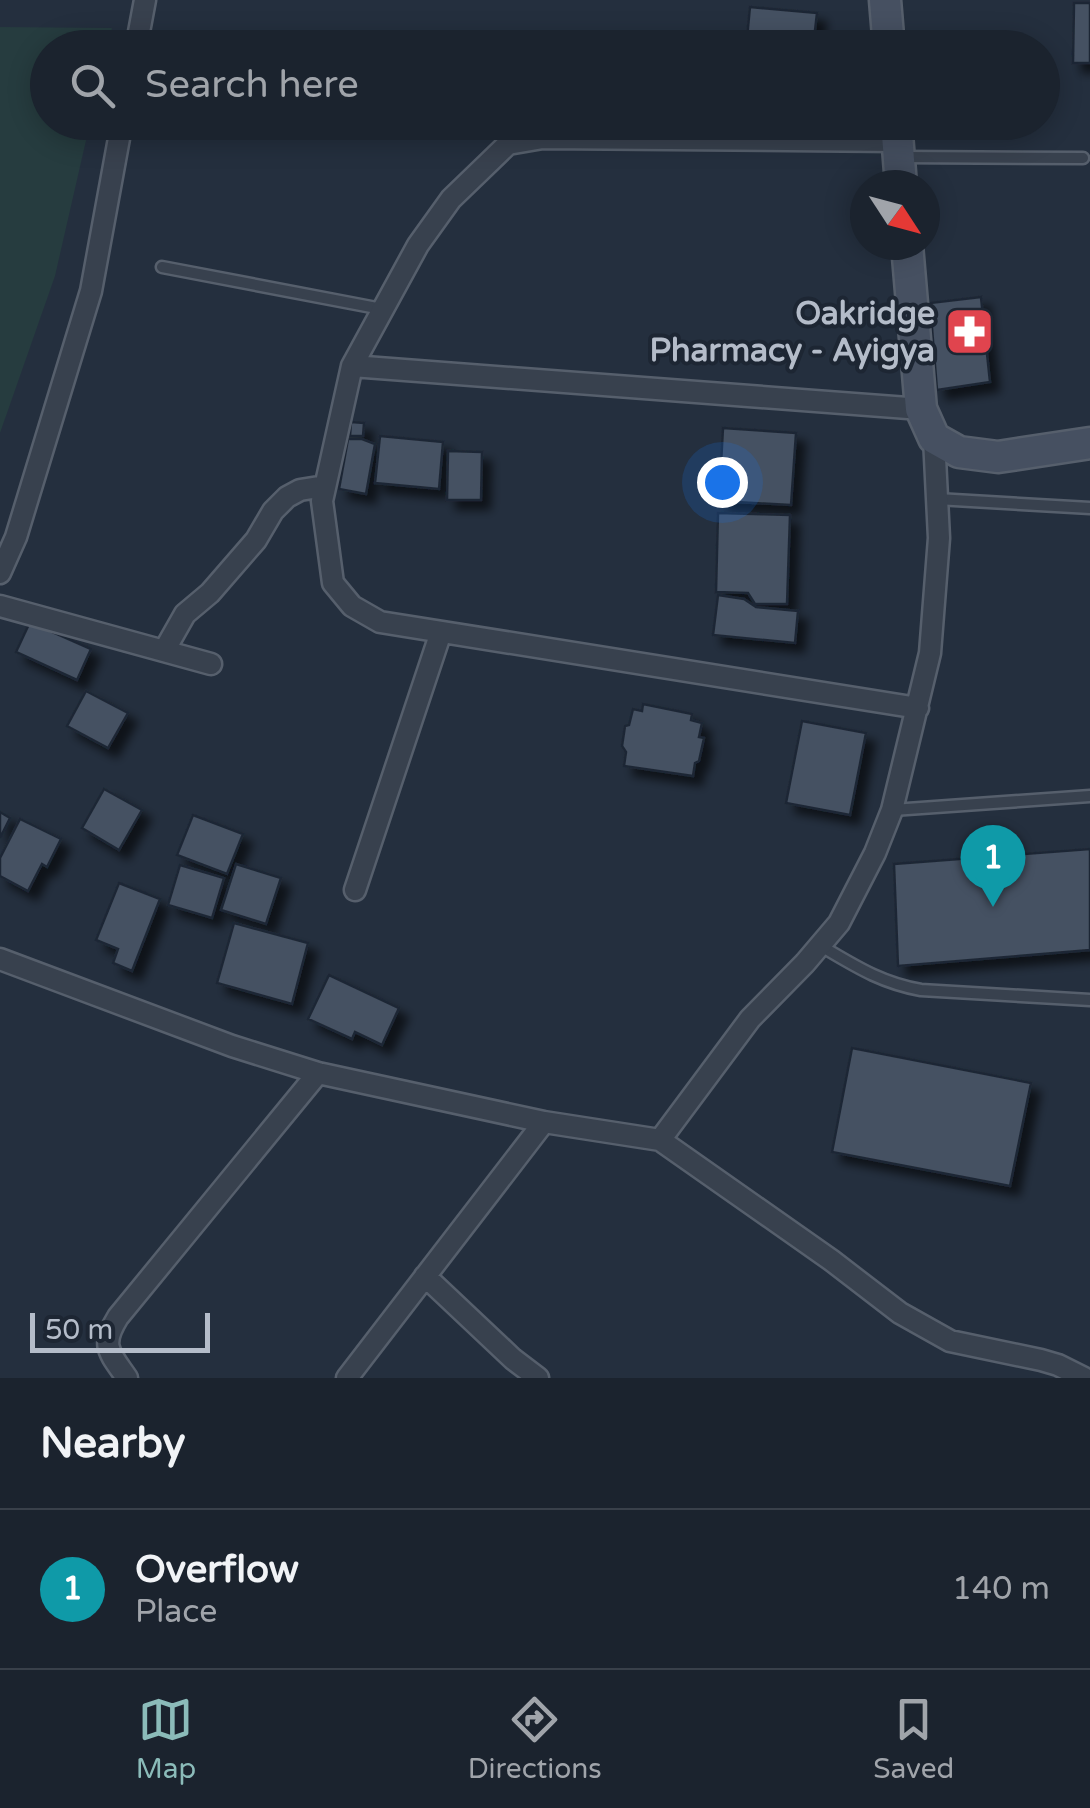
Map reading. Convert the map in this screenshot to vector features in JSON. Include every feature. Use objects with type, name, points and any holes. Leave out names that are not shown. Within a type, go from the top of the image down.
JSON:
[{"type":"street","points":[[139,30],[145,0]]},
{"type":"street","points":[[885,0],[888,30]]},
{"type":"street","points":[[0,573],[16,537],[90,291],[119,140]]},
{"type":"street","points":[[531,140],[508,144],[451,199],[418,245],[352,366],[322,501],[333,583],[352,606],[380,622],[918,708]]},
{"type":"street","points":[[593,140],[898,152]]},
{"type":"street","points":[[660,1140],[750,1019],[821,946],[838,923],[875,853],[892,810],[930,653],[939,538],[934,438],[920,409],[907,260]]},
{"type":"street","points":[[352,366],[920,409]]},
{"type":"street","points":[[934,438],[958,452],[998,457],[1090,442]]},
{"type":"street","points":[[164,651],[185,614],[210,593],[256,540],[273,511],[300,490],[326,486]]},
{"type":"street","points":[[0,606],[211,664]]},
{"type":"street","points":[[355,890],[441,632]]},
{"type":"street","points":[[0,959],[232,1046],[318,1072],[544,1122],[660,1140],[832,1260],[900,1313],[950,1341],[1040,1360],[1084,1378]]},
{"type":"street","points":[[127,1378],[108,1350],[107,1334],[318,1072]]},
{"type":"street","points":[[348,1378],[544,1122]]},
{"type":"street","points":[[425,1276],[538,1378]]},
{"type":"lane","points":[[898,152],[1083,158]]},
{"type":"lane","points":[[162,266],[383,309]]},
{"type":"lane","points":[[937,499],[1090,508]]},
{"type":"lane","points":[[892,810],[1090,796]]},
{"type":"lane","points":[[821,946],[893,985],[1090,1000]]},
{"type":"green space","points":[[0,27],[112,28],[30,30],[30,140],[86,140],[55,276],[0,433]]},
{"type":"building","points":[[1074,3],[1090,3],[1090,63],[1073,63]]},
{"type":"building","points":[[750,7],[817,13],[815,30],[748,30]]},
{"type":"building","points":[[981,297],[990,382],[937,390],[930,303]]},
{"type":"building","points":[[351,422],[364,423],[363,436],[350,436]]},
{"type":"building","points":[[723,428],[796,433],[791,505],[719,501]]},
{"type":"building","points":[[380,436],[443,442],[439,489],[375,483]]},
{"type":"building","points":[[348,439],[375,444],[366,494],[339,489]]},
{"type":"building","points":[[448,451],[482,452],[481,500],[447,500]]},
{"type":"building","points":[[718,513],[790,515],[787,604],[755,604],[748,593],[716,592]]},
{"type":"building","points":[[718,595],[744,599],[756,607],[798,611],[795,643],[713,635]]},
{"type":"building","points":[[30,622],[91,649],[77,680],[16,652]]},
{"type":"building","points":[[86,691],[128,713],[108,748],[67,726]]},
{"type":"building","points":[[643,704],[692,714],[691,720],[702,723],[699,737],[704,738],[693,776],[624,766],[625,726],[629,725],[633,709],[642,711]]},
{"type":"building","points":[[802,721],[866,733],[850,815],[786,803]]},
{"type":"building","points":[[104,789],[142,810],[119,850],[82,828]]},
{"type":"building","points":[[0,812],[10,818],[0,838]]},
{"type":"building","points":[[193,815],[243,834],[227,874],[177,855]]},
{"type":"building","points":[[20,819],[61,839],[47,867],[42,864],[28,891],[0,876],[0,858]]},
{"type":"building","points":[[1090,849],[1090,950],[898,966],[894,864]]},
{"type":"building","points":[[236,864],[281,878],[266,924],[221,910]]},
{"type":"building","points":[[180,865],[224,878],[212,918],[168,905]]},
{"type":"building","points":[[119,883],[160,899],[132,971],[113,963],[118,949],[96,940]]},
{"type":"building","points":[[234,923],[308,943],[292,1004],[217,983]]},
{"type":"building","points":[[329,975],[399,1008],[382,1045],[355,1032],[352,1039],[308,1019]]},
{"type":"building","points":[[852,1048],[1031,1083],[1010,1186],[832,1152]]},
{"type":"place","name":"Oakridge Pharmacy - Ayigya","points":[[970,332]]},
{"type":"place","name":"Overflow","points":[[993,907]]}]
